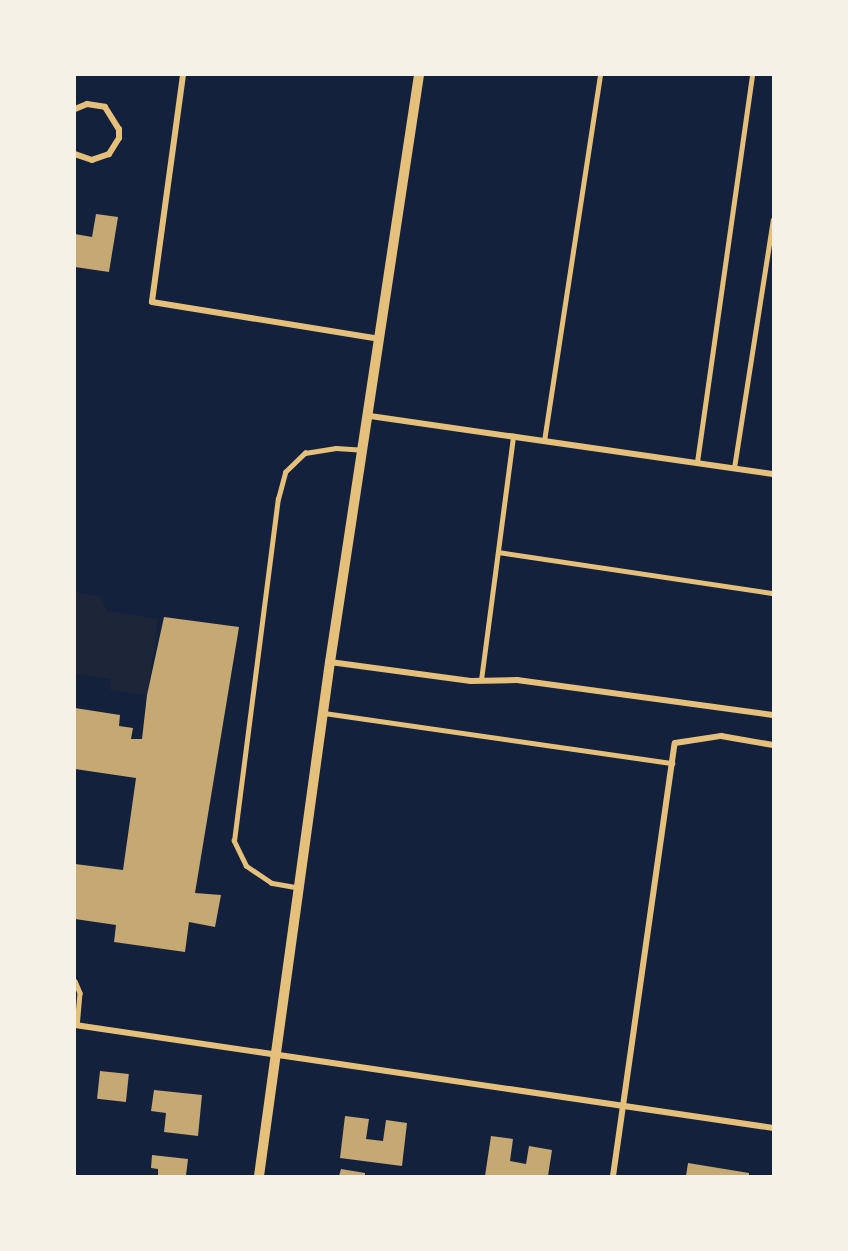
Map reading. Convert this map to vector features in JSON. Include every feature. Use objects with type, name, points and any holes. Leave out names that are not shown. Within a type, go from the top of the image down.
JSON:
[{"type":"street","points":[[183,75],[152,302],[381,340]]},
{"type":"street","points":[[259,1176],[330,662],[370,416],[419,75]]},
{"type":"street","points":[[75,109],[87,104],[105,107],[117,121],[119,138],[109,154],[92,160],[75,154]]},
{"type":"street","points":[[370,416],[773,474]]},
{"type":"street","points":[[330,662],[481,680],[517,680],[773,715]]},
{"type":"street","points":[[613,1176],[675,743],[721,736],[773,745]]},
{"type":"street","points":[[76,1025],[773,1128]]},
{"type":"lane","points":[[544,441],[600,75]]},
{"type":"lane","points":[[697,462],[752,75]]},
{"type":"lane","points":[[734,468],[773,220]]},
{"type":"lane","points":[[481,680],[513,436]]},
{"type":"lane","points":[[299,888],[271,883],[246,866],[234,841],[278,499],[285,472],[305,453],[336,448],[364,451]]},
{"type":"lane","points":[[498,552],[773,593]]},
{"type":"lane","points":[[323,712],[672,763]]},
{"type":"lane","points":[[75,981],[80,993],[76,1025]]},
{"type":"shaded area","points":[[75,592],[101,597],[107,611],[158,619],[147,695],[110,690],[111,679],[75,674]]},
{"type":"building","points":[[96,214],[118,217],[109,272],[75,267],[75,234],[92,237]]},
{"type":"building","points":[[164,617],[239,627],[195,893],[221,895],[215,927],[189,922],[185,952],[114,942],[116,925],[75,919],[75,864],[123,870],[136,778],[75,769],[75,708],[120,715],[119,726],[133,728],[131,739],[142,739],[147,695]]},
{"type":"building","points":[[100,1071],[129,1074],[126,1102],[97,1099]]},
{"type":"building","points":[[154,1090],[202,1095],[198,1136],[164,1132],[166,1113],[151,1111]]},
{"type":"building","points":[[345,1116],[369,1119],[366,1139],[383,1141],[386,1120],[407,1123],[402,1166],[340,1158]]},
{"type":"building","points":[[491,1136],[513,1139],[510,1161],[526,1164],[529,1146],[552,1150],[548,1176],[485,1176]]},
{"type":"building","points":[[152,1155],[188,1159],[186,1176],[158,1176],[158,1169],[151,1168]]},
{"type":"building","points":[[688,1163],[749,1173],[749,1176],[686,1176]]},
{"type":"building","points":[[341,1169],[365,1173],[365,1176],[339,1176]]}]
